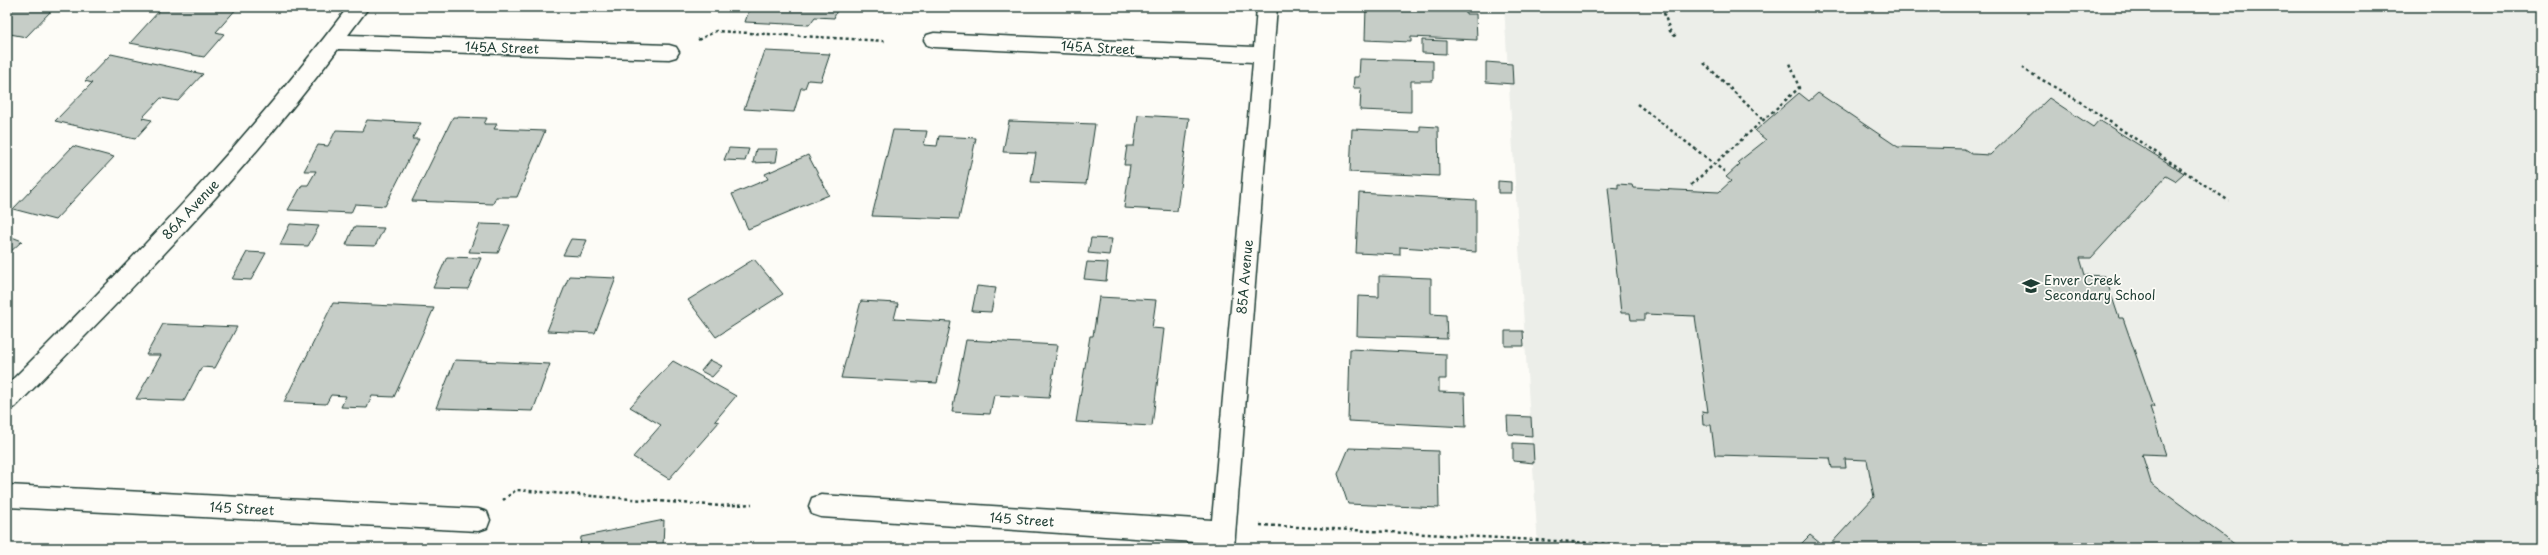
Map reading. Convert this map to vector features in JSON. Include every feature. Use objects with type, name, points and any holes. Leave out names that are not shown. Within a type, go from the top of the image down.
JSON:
[{"type":"street","name":"86A Avenue","points":[[7,400],[213,186],[334,42],[360,7]]},
{"type":"street","name":"85A Avenue","points":[[1223,540],[1267,7]]},
{"type":"street","name":"145A Street","points":[[934,40],[1262,55]]},
{"type":"street","name":"145A Street","points":[[334,42],[669,52]]},
{"type":"street","name":"145 Street","points":[[7,496],[478,520]]},
{"type":"street","name":"145 Street","points":[[821,506],[1223,540]]},
{"type":"path","points":[[1662,7],[1670,31],[1676,37]]},
{"type":"path","points":[[669,52],[716,32],[885,41]]},
{"type":"path","points":[[1704,63],[1762,119]]},
{"type":"path","points":[[1691,185],[1762,119],[1799,88],[1790,63]]},
{"type":"path","points":[[2022,68],[2080,102],[2229,201]]},
{"type":"path","points":[[1637,104],[1725,172]]},
{"type":"path","points":[[478,520],[516,490],[721,506],[752,504]]},
{"type":"path","points":[[1260,525],[1665,547]]},
{"type":"shaded area","name":"Enver Creek Secondary School","points":[[1504,7],[2531,7],[2541,23],[2541,548],[1538,548]]},
{"type":"building","points":[[7,7],[35,7],[51,11],[26,37],[10,34],[7,36]]},
{"type":"building","points":[[154,7],[238,7],[216,32],[224,34],[204,57],[130,43],[160,10],[152,9]]},
{"type":"building","points":[[750,7],[838,7],[834,18],[815,17],[809,25],[745,22]]},
{"type":"building","points":[[1366,7],[1466,7],[1466,14],[1476,14],[1477,40],[1411,37],[1411,42],[1365,40]]},
{"type":"building","points":[[1422,40],[1446,41],[1446,54],[1422,53]]},
{"type":"building","points":[[765,51],[830,54],[821,81],[808,80],[805,88],[801,88],[794,112],[744,109]]},
{"type":"building","points":[[111,54],[203,74],[178,101],[161,98],[142,118],[152,120],[135,139],[55,121],[92,83],[85,81]]},
{"type":"building","points":[[1360,59],[1433,61],[1433,81],[1411,81],[1411,112],[1360,110],[1361,88],[1353,88],[1354,77],[1359,77]]},
{"type":"building","points":[[1486,62],[1512,64],[1513,84],[1486,82]]},
{"type":"building","points":[[1799,93],[1809,101],[1818,93],[1898,147],[1964,149],[1972,154],[1990,155],[2049,98],[2093,127],[2099,120],[2184,173],[2175,181],[2166,176],[2091,258],[2080,258],[2085,275],[2105,276],[2119,318],[2123,318],[2154,407],[2150,407],[2166,455],[2142,454],[2151,483],[2240,548],[1827,548],[1874,497],[1867,460],[1845,459],[1846,468],[1832,468],[1830,458],[1715,455],[1711,425],[1703,425],[1702,411],[1708,412],[1695,316],[1645,314],[1645,320],[1631,320],[1630,313],[1621,313],[1608,187],[1618,188],[1618,184],[1632,185],[1633,188],[1719,192],[1731,181],[1726,177],[1740,164],[1738,162],[1766,140],[1755,131]]},
{"type":"building","points":[[1138,115],[1189,118],[1177,211],[1124,208],[1130,165],[1124,165],[1127,146],[1134,146]]},
{"type":"building","points":[[453,117],[487,118],[484,124],[497,124],[494,129],[545,131],[517,197],[496,197],[493,204],[412,201]]},
{"type":"building","points":[[367,120],[421,123],[412,139],[419,139],[385,206],[355,204],[351,213],[288,210],[302,185],[308,185],[316,171],[304,171],[318,145],[328,146],[336,130],[362,131]]},
{"type":"building","points":[[1009,121],[1095,124],[1086,184],[1031,182],[1036,153],[1003,152]]},
{"type":"building","points":[[1420,126],[1438,127],[1439,176],[1350,172],[1352,129],[1420,132]]},
{"type":"building","points":[[893,130],[927,131],[924,145],[937,146],[939,136],[976,138],[959,219],[872,216]]},
{"type":"building","points":[[73,146],[114,157],[55,220],[13,209]]},
{"type":"building","points":[[729,148],[749,149],[745,161],[724,160]]},
{"type":"building","points":[[756,149],[778,149],[776,162],[753,163]]},
{"type":"building","points":[[808,155],[829,195],[748,229],[732,194],[768,179],[765,174]]},
{"type":"building","points":[[1498,181],[1511,182],[1511,193],[1498,193]]},
{"type":"building","points":[[1359,193],[1476,200],[1476,252],[1400,247],[1400,255],[1356,253]]},
{"type":"building","points":[[290,224],[319,226],[308,246],[280,245]]},
{"type":"building","points":[[480,224],[510,225],[498,253],[469,252]]},
{"type":"building","points":[[354,227],[384,228],[375,246],[346,245]]},
{"type":"building","points":[[7,235],[22,241],[7,255]]},
{"type":"building","points":[[1091,238],[1112,239],[1109,255],[1088,253]]},
{"type":"building","points":[[571,239],[587,240],[580,256],[563,255]]},
{"type":"building","points":[[247,252],[266,253],[251,280],[232,279]]},
{"type":"building","points":[[447,257],[481,258],[468,289],[433,288]]},
{"type":"building","points":[[754,259],[783,294],[716,337],[688,300]]},
{"type":"building","points":[[1087,262],[1108,263],[1106,281],[1084,279]]},
{"type":"building","points":[[569,276],[616,278],[595,333],[547,331]]},
{"type":"building","points":[[1379,276],[1431,278],[1431,314],[1446,315],[1447,339],[1357,336],[1358,296],[1379,297]]},
{"type":"building","points":[[977,286],[996,288],[991,312],[972,311]]},
{"type":"building","points":[[1099,297],[1156,300],[1152,328],[1164,329],[1152,426],[1076,422],[1090,336],[1093,336]]},
{"type":"building","points":[[861,301],[898,303],[894,319],[951,322],[937,383],[841,378]]},
{"type":"building","points":[[333,303],[434,308],[394,397],[372,396],[367,408],[341,407],[346,396],[331,395],[326,404],[284,402]]},
{"type":"building","points":[[163,324],[237,327],[215,368],[202,367],[184,401],[136,399],[161,355],[146,355]]},
{"type":"building","points":[[1505,331],[1523,331],[1524,346],[1505,346]]},
{"type":"building","points":[[966,340],[1058,345],[1049,398],[994,395],[990,414],[952,412]]},
{"type":"building","points":[[1350,349],[1446,354],[1446,379],[1439,379],[1439,392],[1465,393],[1466,427],[1348,421]]},
{"type":"building","points":[[455,360],[550,364],[533,411],[436,408]]},
{"type":"building","points":[[710,360],[722,366],[712,377],[701,371]]},
{"type":"building","points":[[673,361],[736,396],[715,421],[719,422],[669,479],[633,457],[661,425],[630,407]]},
{"type":"building","points":[[1507,416],[1531,417],[1532,436],[1508,434]]},
{"type":"building","points":[[1513,443],[1533,444],[1534,463],[1513,461]]},
{"type":"building","points":[[1349,448],[1438,451],[1439,508],[1348,504],[1338,474]]},
{"type":"building","points":[[664,520],[663,548],[580,548],[581,537]]},
{"type":"building","points":[[1810,535],[1826,548],[1797,548]]},
{"type":"place","name":"Enver Creek Secondary School","points":[[2031,286]]}]
